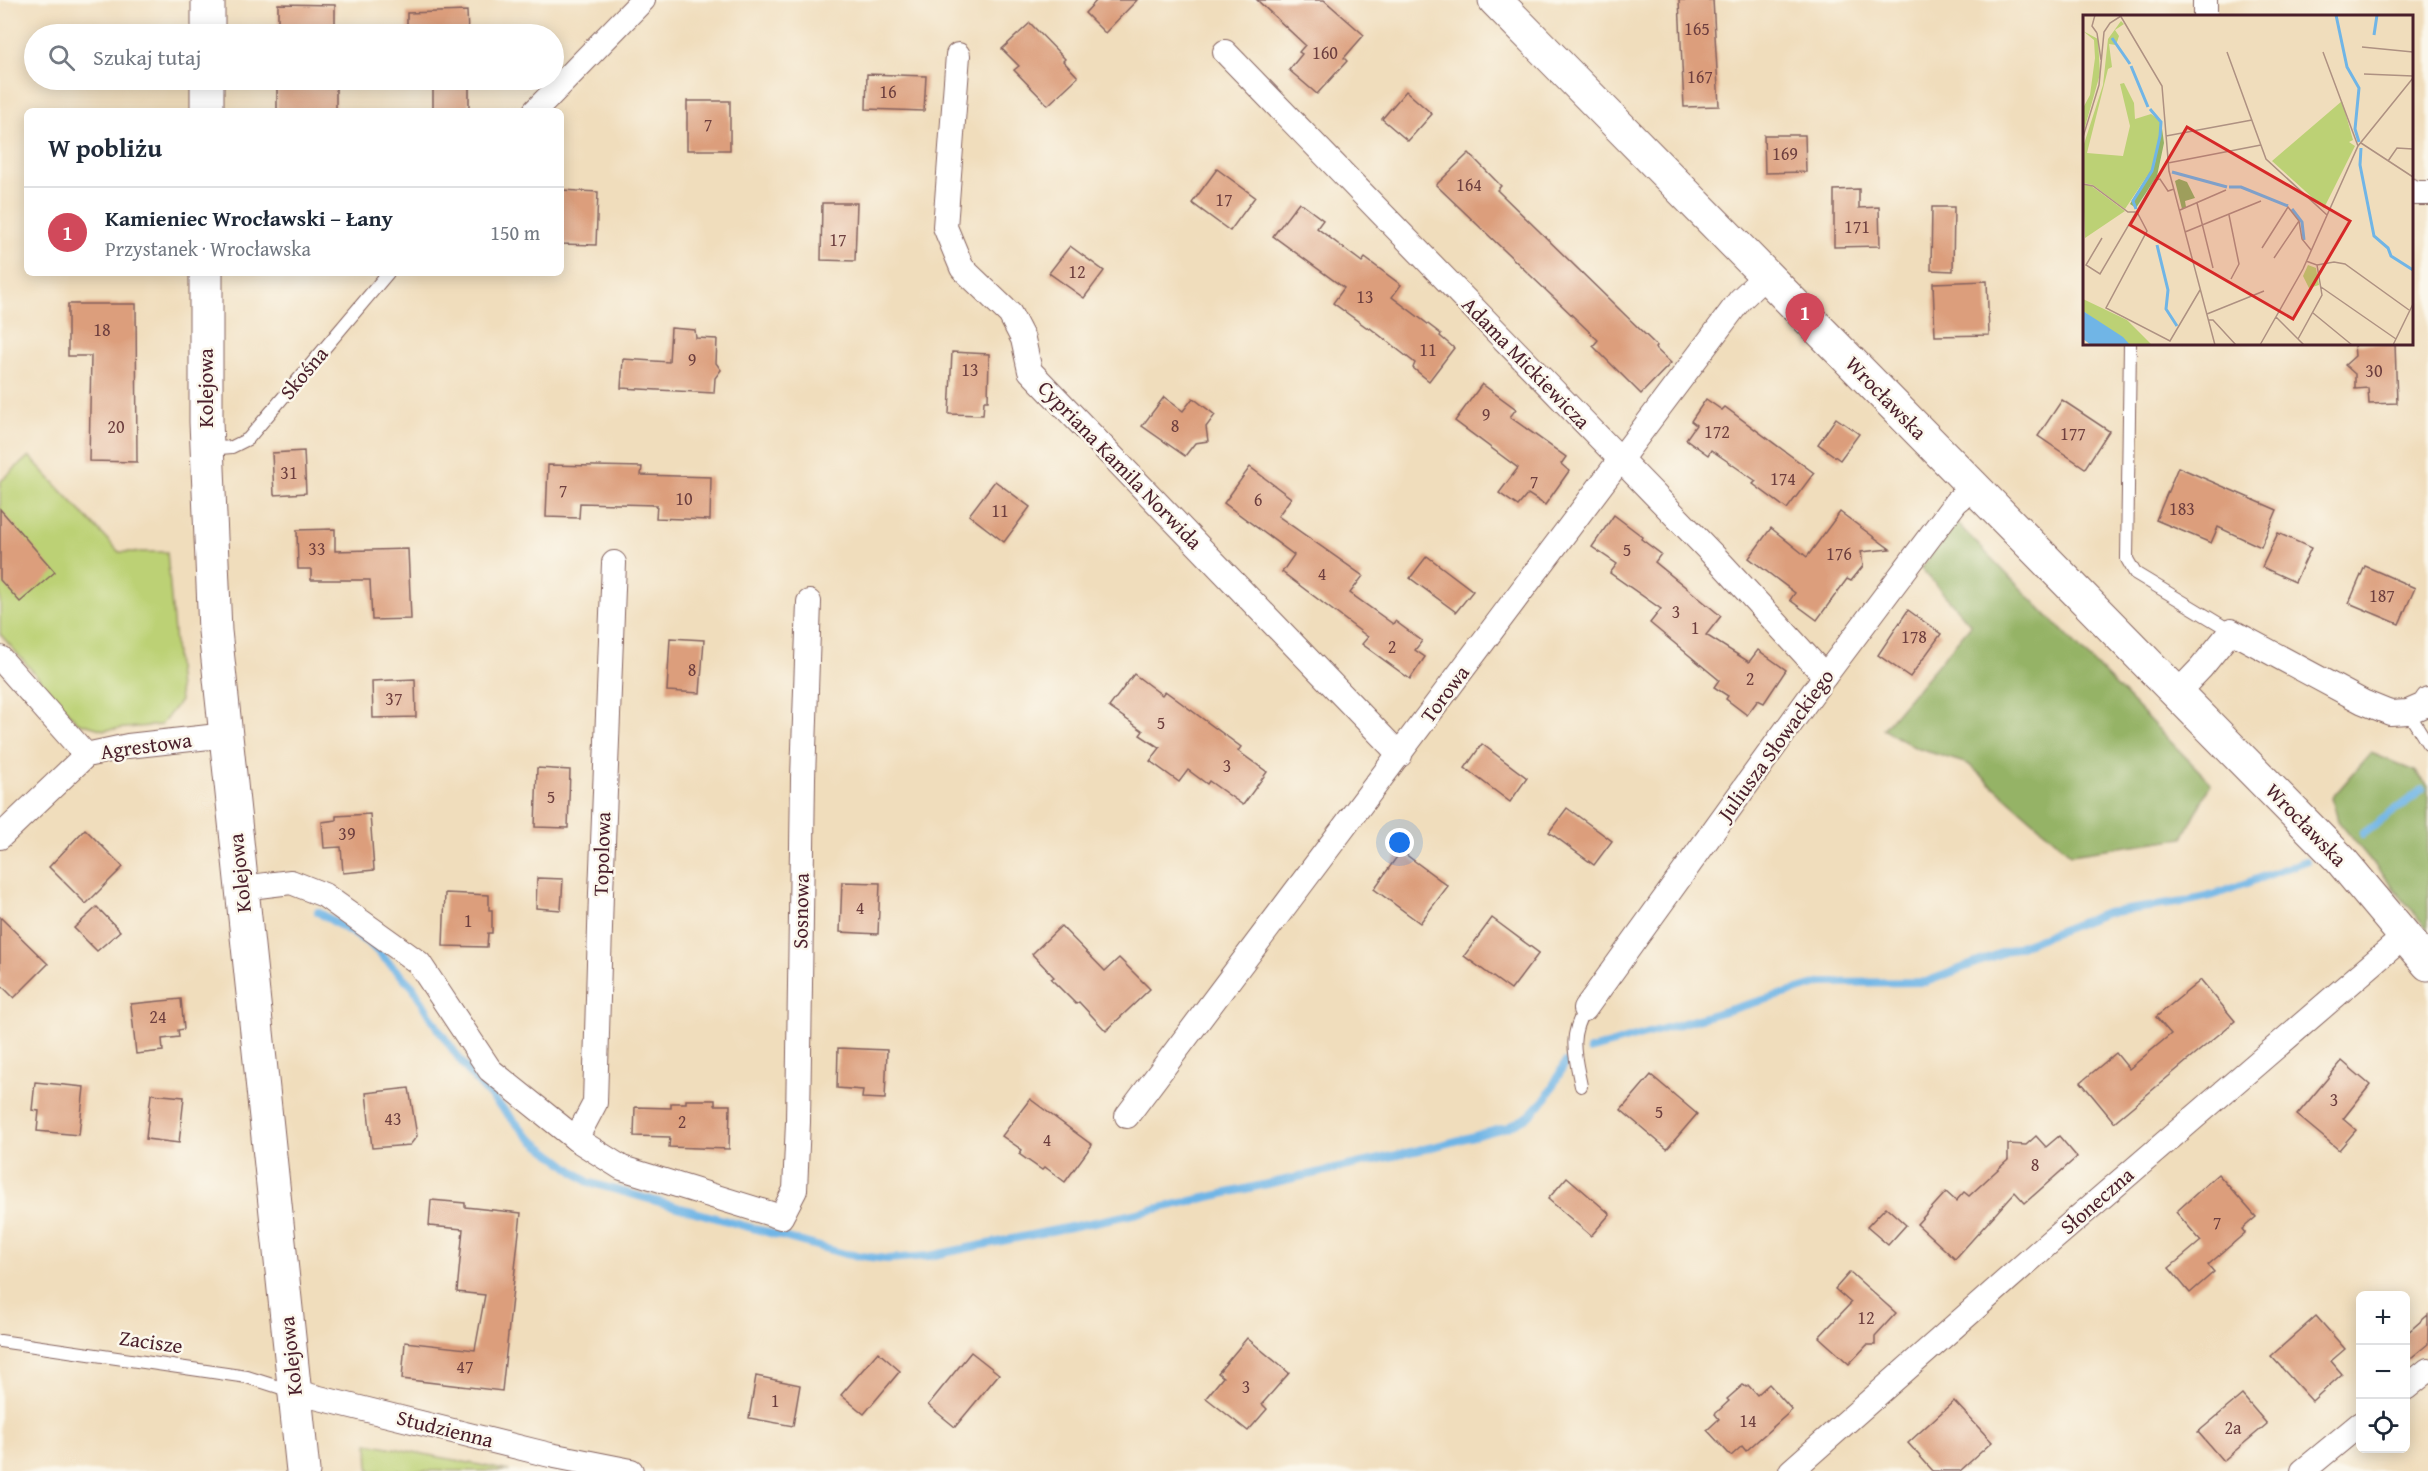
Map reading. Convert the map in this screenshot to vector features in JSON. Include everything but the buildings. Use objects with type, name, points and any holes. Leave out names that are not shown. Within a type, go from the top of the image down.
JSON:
[{"type":"main road","points":[[208,0],[208,24]]},
{"type":"main road","name":"Wrocławska","points":[[1495,0],[2340,859],[2428,964]]},
{"type":"main road","points":[[207,90],[207,108]]},
{"type":"main road","name":"Kolejowa","points":[[206,276],[207,449],[215,631],[303,1471]]},
{"type":"street","points":[[564,80],[635,5]]},
{"type":"street","name":"Adama Mickiewicza","points":[[1225,52],[1722,564],[1825,676]]},
{"type":"street","name":"Cypriana Kamila Norwida","points":[[957,55],[945,227],[962,268],[1010,314],[1023,339],[1030,371],[1400,755]]},
{"type":"street","points":[[538,108],[555,90]]},
{"type":"street","points":[[2413,191],[2428,194]]},
{"type":"street","name":"Torowa","points":[[1128,1116],[1740,300],[1766,275]]},
{"type":"street","name":"Juliusza Słowackiego","points":[[1585,1009],[1825,676],[1956,502],[1974,487]]},
{"type":"street","name":"Topolowa","points":[[576,1139],[595,1103],[614,563]]},
{"type":"street","name":"Sosnowa","points":[[576,1139],[622,1168],[781,1216],[795,1190],[809,602]]},
{"type":"street","points":[[2178,693],[2231,631],[2363,702],[2390,713],[2418,706]]},
{"type":"street","name":"Agrestowa","points":[[0,658],[86,754],[128,746],[227,735]]},
{"type":"street","points":[[0,837],[86,754]]},
{"type":"street","points":[[242,888],[291,882],[324,895],[418,963],[490,1070],[576,1139]]},
{"type":"street","name":"Słoneczna","points":[[1791,1471],[2051,1241],[2406,935]]},
{"type":"street","points":[[2410,1385],[2428,1370]]},
{"type":"street","name":"Studzienna","points":[[295,1392],[550,1455],[631,1471]]},
{"type":"street","points":[[2303,1471],[2356,1428]]},
{"type":"lane","name":"Skośna","points":[[207,449],[232,447],[248,439],[385,276]]},
{"type":"lane","points":[[2130,345],[2127,559],[2135,573],[2231,631]]},
{"type":"lane","points":[[2418,706],[2428,744]]},
{"type":"lane","points":[[1581,1086],[1573,1046],[1576,1024],[1585,1009]]},
{"type":"lane","name":"Zacisze","points":[[0,1341],[247,1377],[295,1392]]},
{"type":"green space","points":[[29,456],[119,552],[167,552],[180,701],[161,725],[104,730],[77,722],[0,634],[0,482]]},
{"type":"green space","points":[[1955,521],[2211,783],[2183,838],[2071,854],[1968,764],[1916,748],[1883,729],[1971,625],[1921,568]]},
{"type":"green space","points":[[2371,753],[2415,771],[2428,786],[2428,930],[2338,821],[2332,798]]},
{"type":"green space","points":[[368,1443],[510,1471],[369,1471]]},
{"type":"waterway","points":[[2363,834],[2422,790]]},
{"type":"waterway","points":[[1590,1050],[1822,983],[1926,982],[2106,913],[2184,902],[2214,895],[2306,861]]},
{"type":"waterway","points":[[318,912],[369,943],[413,987],[439,1030],[470,1074],[530,1138],[588,1182],[845,1254],[887,1259],[929,1256],[1124,1216],[1433,1147],[1508,1127],[1529,1116],[1547,1097],[1565,1063]]},
{"type":"place","name":"Kamieniec Wrocławski – Łany","points":[[1805,343]]}]
